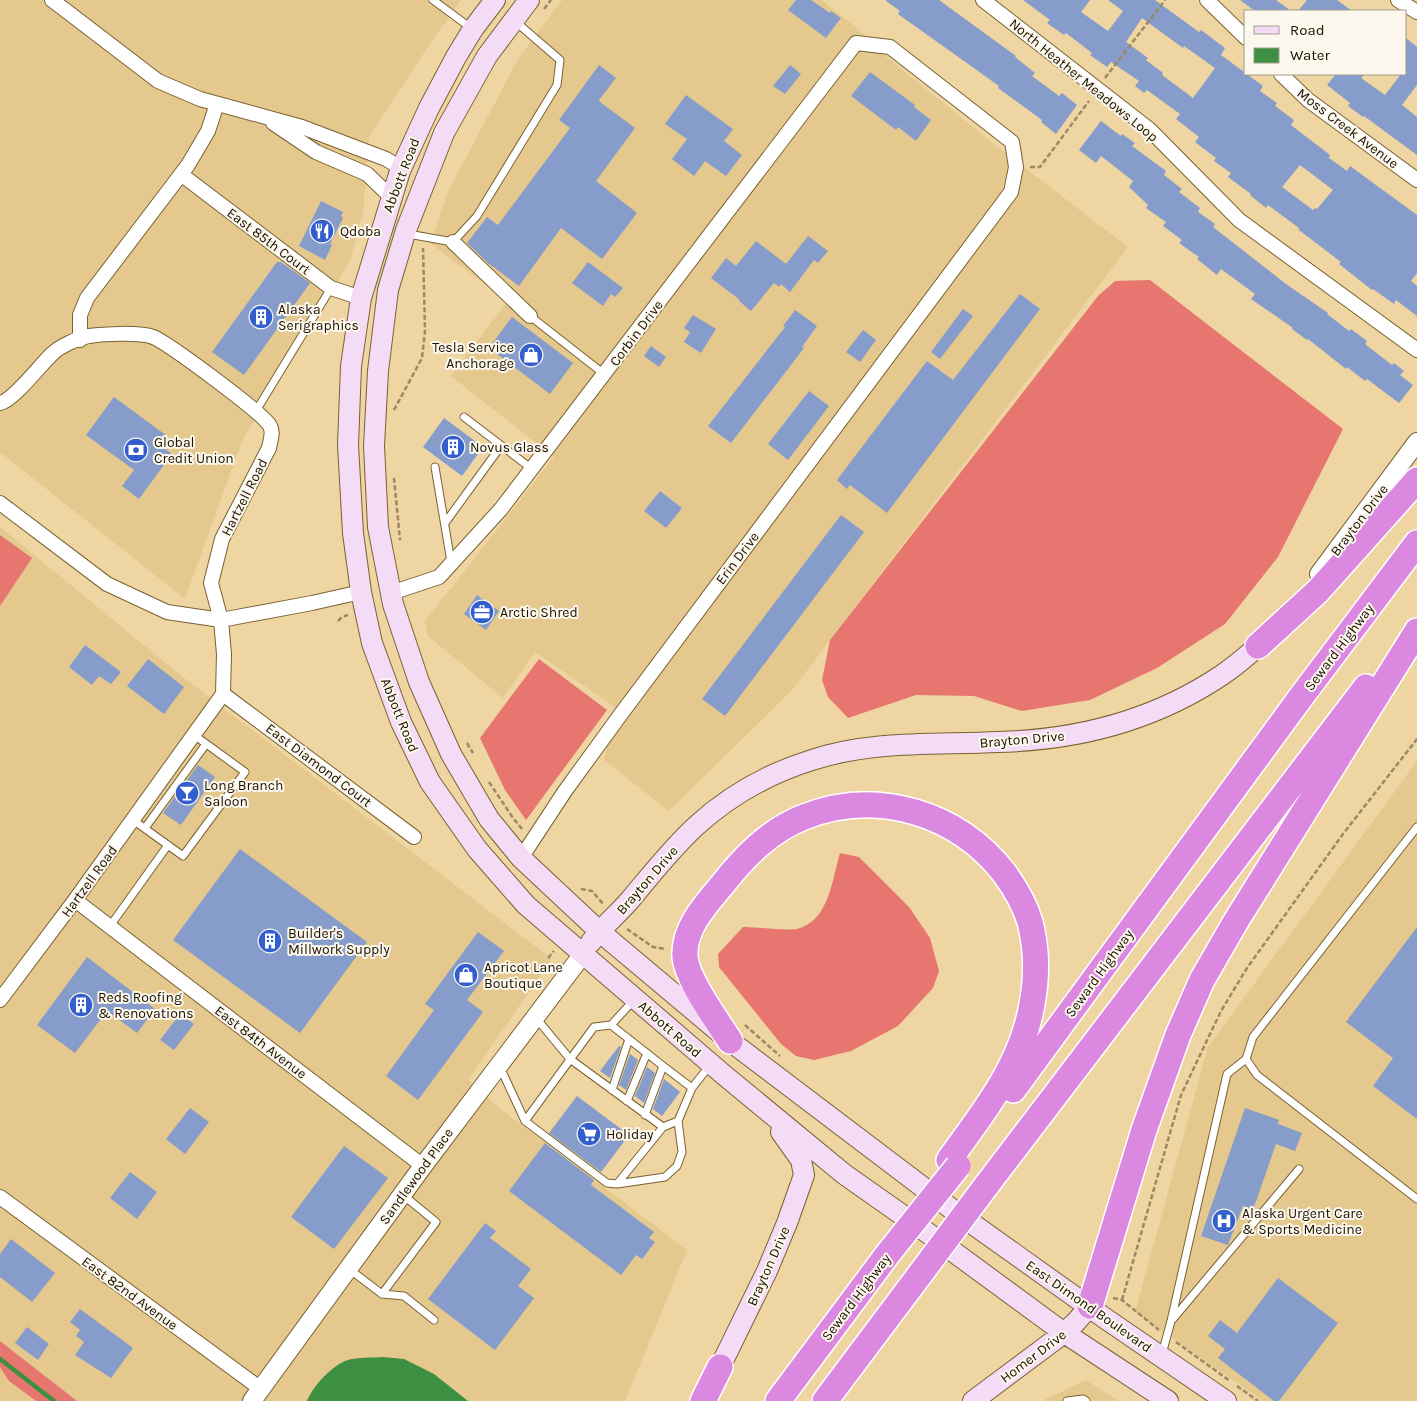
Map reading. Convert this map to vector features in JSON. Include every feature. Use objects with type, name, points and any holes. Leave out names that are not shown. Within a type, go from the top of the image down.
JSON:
[{"type":"highway","points":[[1258,646],[1318,591],[1417,480]]},
{"type":"highway","name":"Seward Highway","points":[[778,1401],[887,1256],[953,1163],[1417,543]]},
{"type":"highway","points":[[825,1401],[986,1186],[1417,620]]},
{"type":"highway","points":[[1090,1306],[1144,1130],[1189,1007],[1218,951],[1417,631]]},
{"type":"highway","points":[[730,1041],[690,975],[685,952],[688,936],[700,912],[761,842],[803,817],[837,808],[859,805],[897,808],[919,813],[954,828],[984,850],[1010,880],[1030,922],[1036,960],[1032,1005],[1024,1038],[1015,1061],[953,1163]]},
{"type":"highway","points":[[703,1401],[720,1367]]},
{"type":"main road","name":"Abbott Road","points":[[495,0],[473,29],[429,108],[400,170],[361,298],[351,366],[348,445],[353,533],[361,592],[372,643],[401,722],[430,782],[483,856],[526,904],[711,1064],[844,1174],[1064,1333]]},
{"type":"main road","name":"Abbott Road","points":[[529,0],[520,26],[487,56],[444,134],[405,233],[388,290],[378,371],[374,446],[378,526],[393,604],[419,682],[451,754],[489,819],[521,858],[599,931],[730,1041],[953,1210]]},
{"type":"main road","points":[[388,290],[385,268],[403,203],[404,188],[400,170]]},
{"type":"main road","points":[[361,592],[391,593]]},
{"type":"main road","name":"Brayton Drive","points":[[583,954],[599,931],[615,917],[675,848],[702,821],[730,800],[776,773],[812,760],[864,748],[909,744],[1024,741],[1068,736],[1103,729],[1154,712],[1179,701],[1224,674],[1258,646]]},
{"type":"main road","name":"Brayton Drive","points":[[720,1367],[770,1263],[804,1175],[801,1160],[760,1105]]},
{"type":"main road","name":"East Dimond Boulevard","points":[[953,1210],[1226,1401]]},
{"type":"main road","name":"Homer Drive","points":[[972,1401],[1064,1333],[1090,1306]]},
{"type":"main road","points":[[1064,1333],[1168,1401]]},
{"type":"street","name":"North Heather Meadows Loop","points":[[983,0],[1149,129],[1239,220],[1417,350]]},
{"type":"street","points":[[1207,0],[1244,36]]},
{"type":"street","points":[[1398,0],[1417,12]]},
{"type":"street","points":[[61,3],[158,81],[200,99],[302,127],[386,159],[400,170]]},
{"type":"street","name":"Erin Drive","points":[[521,858],[565,791],[627,706],[1011,192],[1016,168],[1012,142],[890,47],[856,43]]},
{"type":"street","name":"Corbin Drive","points":[[391,593],[439,577],[501,509],[856,43]]},
{"type":"street","name":"Moss Creek Avenue","points":[[1282,75],[1308,100],[1417,180]]},
{"type":"street","points":[[80,340],[80,315],[87,298],[182,175],[208,131],[217,104]]},
{"type":"street","points":[[264,117],[316,152],[367,174],[391,196]]},
{"type":"street","name":"East 85th Court","points":[[182,175],[331,288],[361,298]]},
{"type":"street","points":[[453,242],[530,316]]},
{"type":"street","name":"Hartzell Road","points":[[0,403],[12,396],[53,352],[66,344],[88,336],[138,334],[154,337],[184,357],[256,411],[270,426],[272,433],[269,448],[222,539],[211,583],[221,620],[224,654],[223,694],[76,900],[0,1000]]},
{"type":"street","name":"Brayton Drive","points":[[1258,646],[1328,562],[1417,442]]},
{"type":"street","points":[[0,503],[107,584],[167,612],[221,620],[361,592]]},
{"type":"street","name":"East Diamond Court","points":[[223,694],[414,837]]},
{"type":"street","name":"East 84th Avenue","points":[[76,900],[423,1166]]},
{"type":"street","name":"Sandlewood Place","points":[[256,1395],[423,1166],[583,954]]},
{"type":"street","name":"East 82nd Avenue","points":[[0,1197],[256,1395]]},
{"type":"street","name":"Brayton Drive","points":[[698,1401],[720,1367]]},
{"type":"lane","points":[[433,0],[473,29]]},
{"type":"lane","points":[[405,233],[453,242],[477,216],[557,85],[560,60],[520,26]]},
{"type":"lane","points":[[256,411],[331,288]]},
{"type":"lane","points":[[530,316],[604,374]]},
{"type":"lane","points":[[464,417],[532,469]]},
{"type":"lane","points":[[445,523],[502,446]]},
{"type":"lane","points":[[435,467],[452,563]]},
{"type":"lane","points":[[133,820],[183,856],[245,772],[194,735]]},
{"type":"lane","points":[[145,828],[206,744]]},
{"type":"lane","points":[[1161,1356],[1171,1321],[1226,1074],[1246,1059],[1253,1037],[1417,827]]},
{"type":"lane","points":[[110,926],[168,845]]},
{"type":"lane","points":[[525,1121],[594,1027],[612,1025],[635,999]]},
{"type":"lane","points":[[535,1016],[570,1059],[662,1127]]},
{"type":"lane","points":[[612,1025],[692,1088]]},
{"type":"lane","points":[[612,1090],[629,1039]]},
{"type":"lane","points":[[627,1101],[646,1053]]},
{"type":"lane","points":[[1246,1059],[1257,1075],[1417,1199]]},
{"type":"lane","points":[[499,1064],[525,1121],[607,1183],[617,1184],[665,1177],[677,1166],[682,1152],[678,1121],[692,1088],[711,1064]]},
{"type":"lane","points":[[645,1115],[664,1066]]},
{"type":"lane","points":[[617,1184],[662,1127],[678,1121]]},
{"type":"lane","points":[[1171,1321],[1299,1169]]},
{"type":"lane","points":[[382,1294],[436,1222],[402,1195]]},
{"type":"lane","points":[[348,1268],[382,1294],[404,1296],[434,1320]]},
{"type":"lane","points":[[1067,1401],[1084,1399],[1086,1401]]},
{"type":"path","points":[[520,26],[551,0]]},
{"type":"path","points":[[392,415],[401,394],[422,358],[425,330],[423,253],[425,237]]},
{"type":"path","points":[[394,470],[400,547]]},
{"type":"path","points":[[338,621],[342,617],[351,614],[350,610]]},
{"type":"path","points":[[464,738],[472,753]]},
{"type":"path","points":[[1122,1300],[1181,1095],[1221,1011],[1247,968],[1343,834],[1417,739]]},
{"type":"path","points":[[486,777],[513,818],[532,841]]},
{"type":"path","points":[[576,888],[592,891]]},
{"type":"path","points":[[629,931],[653,946],[667,949]]},
{"type":"path","points":[[1117,1299],[1122,1300],[1166,1335],[1258,1401]]},
{"type":"shaded area","points":[[0,0],[461,0],[369,137],[363,212],[350,261],[242,441],[185,599],[0,452]]},
{"type":"shaded area","points":[[562,0],[821,0],[857,28],[884,55],[994,144],[1128,247],[793,689],[669,811],[604,760],[615,707],[535,652],[503,698],[428,636],[425,621],[554,457],[451,376],[508,301],[431,244],[447,194],[518,59]]},
{"type":"shaded area","points":[[1150,280],[1343,429],[1278,557],[1225,624],[1157,668],[1090,700],[1022,711],[974,696],[916,695],[848,718],[828,697],[822,680],[830,640],[1098,296],[1115,281]]},
{"type":"shaded area","points":[[0,527],[179,674],[552,959],[468,1080],[499,1108],[687,1250],[625,1401],[0,1401]]},
{"type":"shaded area","points":[[0,535],[32,558],[0,606]]},
{"type":"shaded area","points":[[539,659],[607,710],[526,820],[505,790],[480,738]]},
{"type":"shaded area","points":[[1417,761],[1417,1401],[1263,1401],[1135,1312],[1208,1047]]},
{"type":"shaded area","points":[[840,853],[859,857],[909,907],[930,938],[939,971],[933,988],[898,1026],[851,1051],[814,1060],[796,1056],[781,1044],[719,967],[718,954],[743,927],[797,929],[808,925],[823,909],[828,898]]},
{"type":"shaded area","points":[[0,1341],[77,1401],[36,1401],[9,1381],[0,1367]]},
{"type":"shaded area","points":[[1086,1380],[1118,1401],[1043,1401],[1044,1400]]},
{"type":"water","points":[[383,1357],[404,1359],[434,1374],[468,1401],[307,1401],[314,1389],[336,1366],[356,1358]]},
{"type":"building","points":[[796,0],[811,0],[841,18],[826,38],[788,10]]},
{"type":"building","points":[[885,0],[939,0],[1016,56],[1035,73],[1032,76],[1059,96],[1062,93],[1077,105],[1056,134],[1041,122],[1042,120],[998,88],[999,86],[898,14],[900,11]]},
{"type":"building","points":[[1023,0],[1090,0],[1081,12],[1108,31],[1123,11],[1108,0],[1155,0],[1199,32],[1201,30],[1225,48],[1221,55],[1244,72],[1244,75],[1248,75],[1263,86],[1260,91],[1277,103],[1275,106],[1294,120],[1291,125],[1330,155],[1329,158],[1347,171],[1350,166],[1417,215],[1417,273],[1411,281],[1417,286],[1417,316],[1396,300],[1394,304],[1372,290],[1339,264],[1341,262],[1299,230],[1299,228],[1268,205],[1266,208],[1228,177],[1231,173],[1214,161],[1216,158],[1195,142],[1199,137],[1176,119],[1180,114],[1147,90],[1144,93],[1135,86],[1139,81],[1111,62],[1107,67],[1090,55],[1092,53],[1066,33],[1064,35],[1047,23],[1050,20]],"holes":[[[1142,18],[1183,48],[1184,46],[1215,68],[1193,98],[1162,75],[1163,73],[1146,60],[1148,58],[1126,42]],[[1300,165],[1333,190],[1317,209],[1313,210],[1282,187]]]},
{"type":"building","points":[[1240,0],[1276,0],[1290,10],[1254,10]]},
{"type":"building","points":[[1307,0],[1337,0],[1351,10],[1299,10]]},
{"type":"building","points":[[1407,39],[1417,47],[1417,85],[1402,105],[1417,117],[1417,155],[1348,106],[1350,103],[1327,85],[1335,75],[1364,75],[1361,78],[1385,95],[1400,75],[1407,75]]},
{"type":"building","points":[[599,65],[616,78],[599,100],[600,102],[635,128],[596,181],[637,213],[602,259],[561,228],[519,286],[488,263],[467,243],[487,217],[498,225],[570,128],[559,120]]},
{"type":"building","points":[[790,65],[801,74],[785,94],[773,86]]},
{"type":"building","points":[[870,72],[915,105],[914,107],[931,120],[916,141],[898,127],[896,130],[851,96]]},
{"type":"building","points":[[686,95],[733,129],[724,141],[742,155],[726,176],[705,161],[694,176],[672,159],[687,139],[665,124]]},
{"type":"building","points":[[1101,121],[1121,136],[1122,134],[1135,143],[1132,146],[1166,171],[1164,175],[1182,189],[1179,192],[1200,208],[1198,212],[1215,224],[1213,227],[1286,284],[1328,313],[1349,331],[1351,329],[1367,341],[1365,344],[1392,365],[1394,363],[1404,371],[1400,375],[1413,385],[1399,403],[1367,379],[1365,381],[1347,367],[1346,369],[1308,339],[1251,299],[1255,294],[1221,269],[1217,275],[1197,259],[1199,257],[1179,243],[1182,240],[1163,226],[1166,222],[1146,208],[1148,205],[1129,187],[1133,181],[1101,156],[1096,163],[1079,150]]},
{"type":"building","name":"Qdoba","points":[[321,201],[343,212],[341,216],[343,218],[330,244],[332,245],[325,260],[299,246]]},
{"type":"building","points":[[808,236],[828,251],[818,263],[814,260],[790,292],[781,284],[779,287],[774,283],[751,311],[711,278],[726,258],[736,266],[756,241],[786,264]]},
{"type":"building","name":"Alaska Serigraphics","points":[[277,262],[281,262],[310,283],[244,375],[212,352]]},
{"type":"building","points":[[588,262],[623,288],[615,297],[611,294],[603,306],[572,283]]},
{"type":"building","points":[[1020,294],[1040,309],[887,513],[850,485],[847,489],[837,480],[927,361],[953,380]]},
{"type":"building","points":[[963,309],[973,316],[940,359],[931,352]]},
{"type":"building","points":[[795,310],[817,326],[802,347],[804,348],[731,443],[708,426],[785,327],[783,326]]},
{"type":"building","points":[[693,315],[716,329],[701,353],[684,342],[690,332],[684,328]]},
{"type":"building","name":"Tesla Service Anchorage","points":[[512,317],[573,363],[550,394],[489,348]]},
{"type":"building","points":[[863,330],[876,340],[860,362],[846,352]]},
{"type":"building","points":[[651,346],[666,357],[659,367],[644,356]]},
{"type":"building","points":[[809,391],[829,406],[788,460],[768,444]]},
{"type":"building","name":"Global Credit Union","points":[[114,397],[167,436],[160,445],[172,454],[139,499],[122,486],[134,470],[86,435]]},
{"type":"building","name":"Novus Glass","points":[[444,418],[483,447],[462,476],[423,447]]},
{"type":"building","points":[[660,491],[682,508],[666,528],[644,511]]},
{"type":"building","points":[[841,515],[864,532],[725,716],[702,699]]},
{"type":"building","name":"Arctic Shred","points":[[477,595],[499,611],[486,630],[464,614]]},
{"type":"building","points":[[85,645],[121,672],[111,684],[99,676],[92,685],[69,667]]},
{"type":"building","points":[[148,659],[184,687],[164,714],[127,686]]},
{"type":"building","points":[[198,765],[215,777],[181,825],[163,813]]},
{"type":"building","name":"Builder's Millwork Supply","points":[[240,849],[367,942],[300,1033],[173,940]]},
{"type":"building","points":[[1417,927],[1417,1119],[1373,1086],[1393,1058],[1346,1022]]},
{"type":"building","points":[[478,932],[504,951],[467,1000],[483,1012],[418,1100],[386,1076],[434,1010],[425,1004]]},
{"type":"building","name":"Reds Roofing & Renovations","points":[[87,957],[155,1009],[137,1033],[107,1011],[75,1053],[37,1025]]},
{"type":"building","points":[[180,1014],[194,1024],[174,1050],[160,1040]]},
{"type":"building","points":[[619,1046],[621,1047],[610,1078],[600,1071]]},
{"type":"building","points":[[630,1054],[638,1060],[626,1090],[619,1085]]},
{"type":"building","points":[[647,1067],[655,1073],[644,1103],[635,1096]]},
{"type":"building","points":[[664,1079],[680,1092],[662,1116],[653,1109]]},
{"type":"building","name":"Holiday","points":[[577,1096],[629,1135],[601,1172],[549,1133]]},
{"type":"building","points":[[190,1108],[209,1122],[185,1154],[166,1139]]},
{"type":"building","points":[[1245,1108],[1279,1120],[1278,1124],[1302,1133],[1295,1151],[1276,1144],[1253,1210],[1243,1206],[1228,1245],[1201,1236]]},
{"type":"building","points":[[545,1143],[594,1180],[591,1185],[654,1232],[649,1238],[655,1242],[642,1259],[636,1255],[621,1275],[509,1191]]},
{"type":"building","points":[[344,1146],[388,1178],[334,1249],[291,1217]]},
{"type":"building","points":[[130,1172],[157,1192],[137,1219],[110,1198]]},
{"type":"building","points":[[485,1223],[496,1231],[490,1238],[531,1269],[518,1286],[534,1298],[495,1350],[428,1299]]},
{"type":"building","points":[[11,1239],[55,1273],[32,1302],[0,1277],[0,1254]]},
{"type":"building","points":[[1278,1278],[1338,1323],[1279,1401],[1274,1401],[1218,1358],[1225,1349],[1208,1336],[1220,1320],[1237,1333]]},
{"type":"building","points":[[80,1309],[133,1348],[111,1378],[75,1355],[84,1342],[76,1336],[80,1330],[70,1322]]},
{"type":"building","points":[[27,1327],[49,1344],[38,1360],[15,1343]]},
{"type":"waterway","points":[[0,1359],[54,1401]]},
{"type":"place","name":"Qdoba","points":[[322,231]]},
{"type":"place","name":"Alaska Serigraphics","points":[[261,317]]},
{"type":"place","name":"Tesla Service Anchorage","points":[[531,355]]},
{"type":"place","name":"Novus Glass","points":[[453,447]]},
{"type":"place","name":"Global Credit Union","points":[[136,450]]},
{"type":"place","name":"Arctic Shred","points":[[482,612]]},
{"type":"place","name":"Long Branch Saloon","points":[[187,793]]},
{"type":"place","name":"Builder's Millwork Supply","points":[[270,941]]},
{"type":"place","name":"Apricot Lane Boutique","points":[[466,975]]},
{"type":"place","name":"Reds Roofing & Renovations","points":[[81,1005]]},
{"type":"place","name":"Holiday","points":[[589,1134]]},
{"type":"place","name":"Alaska Urgent Care & Sports Medicine","points":[[1224,1221]]}]
